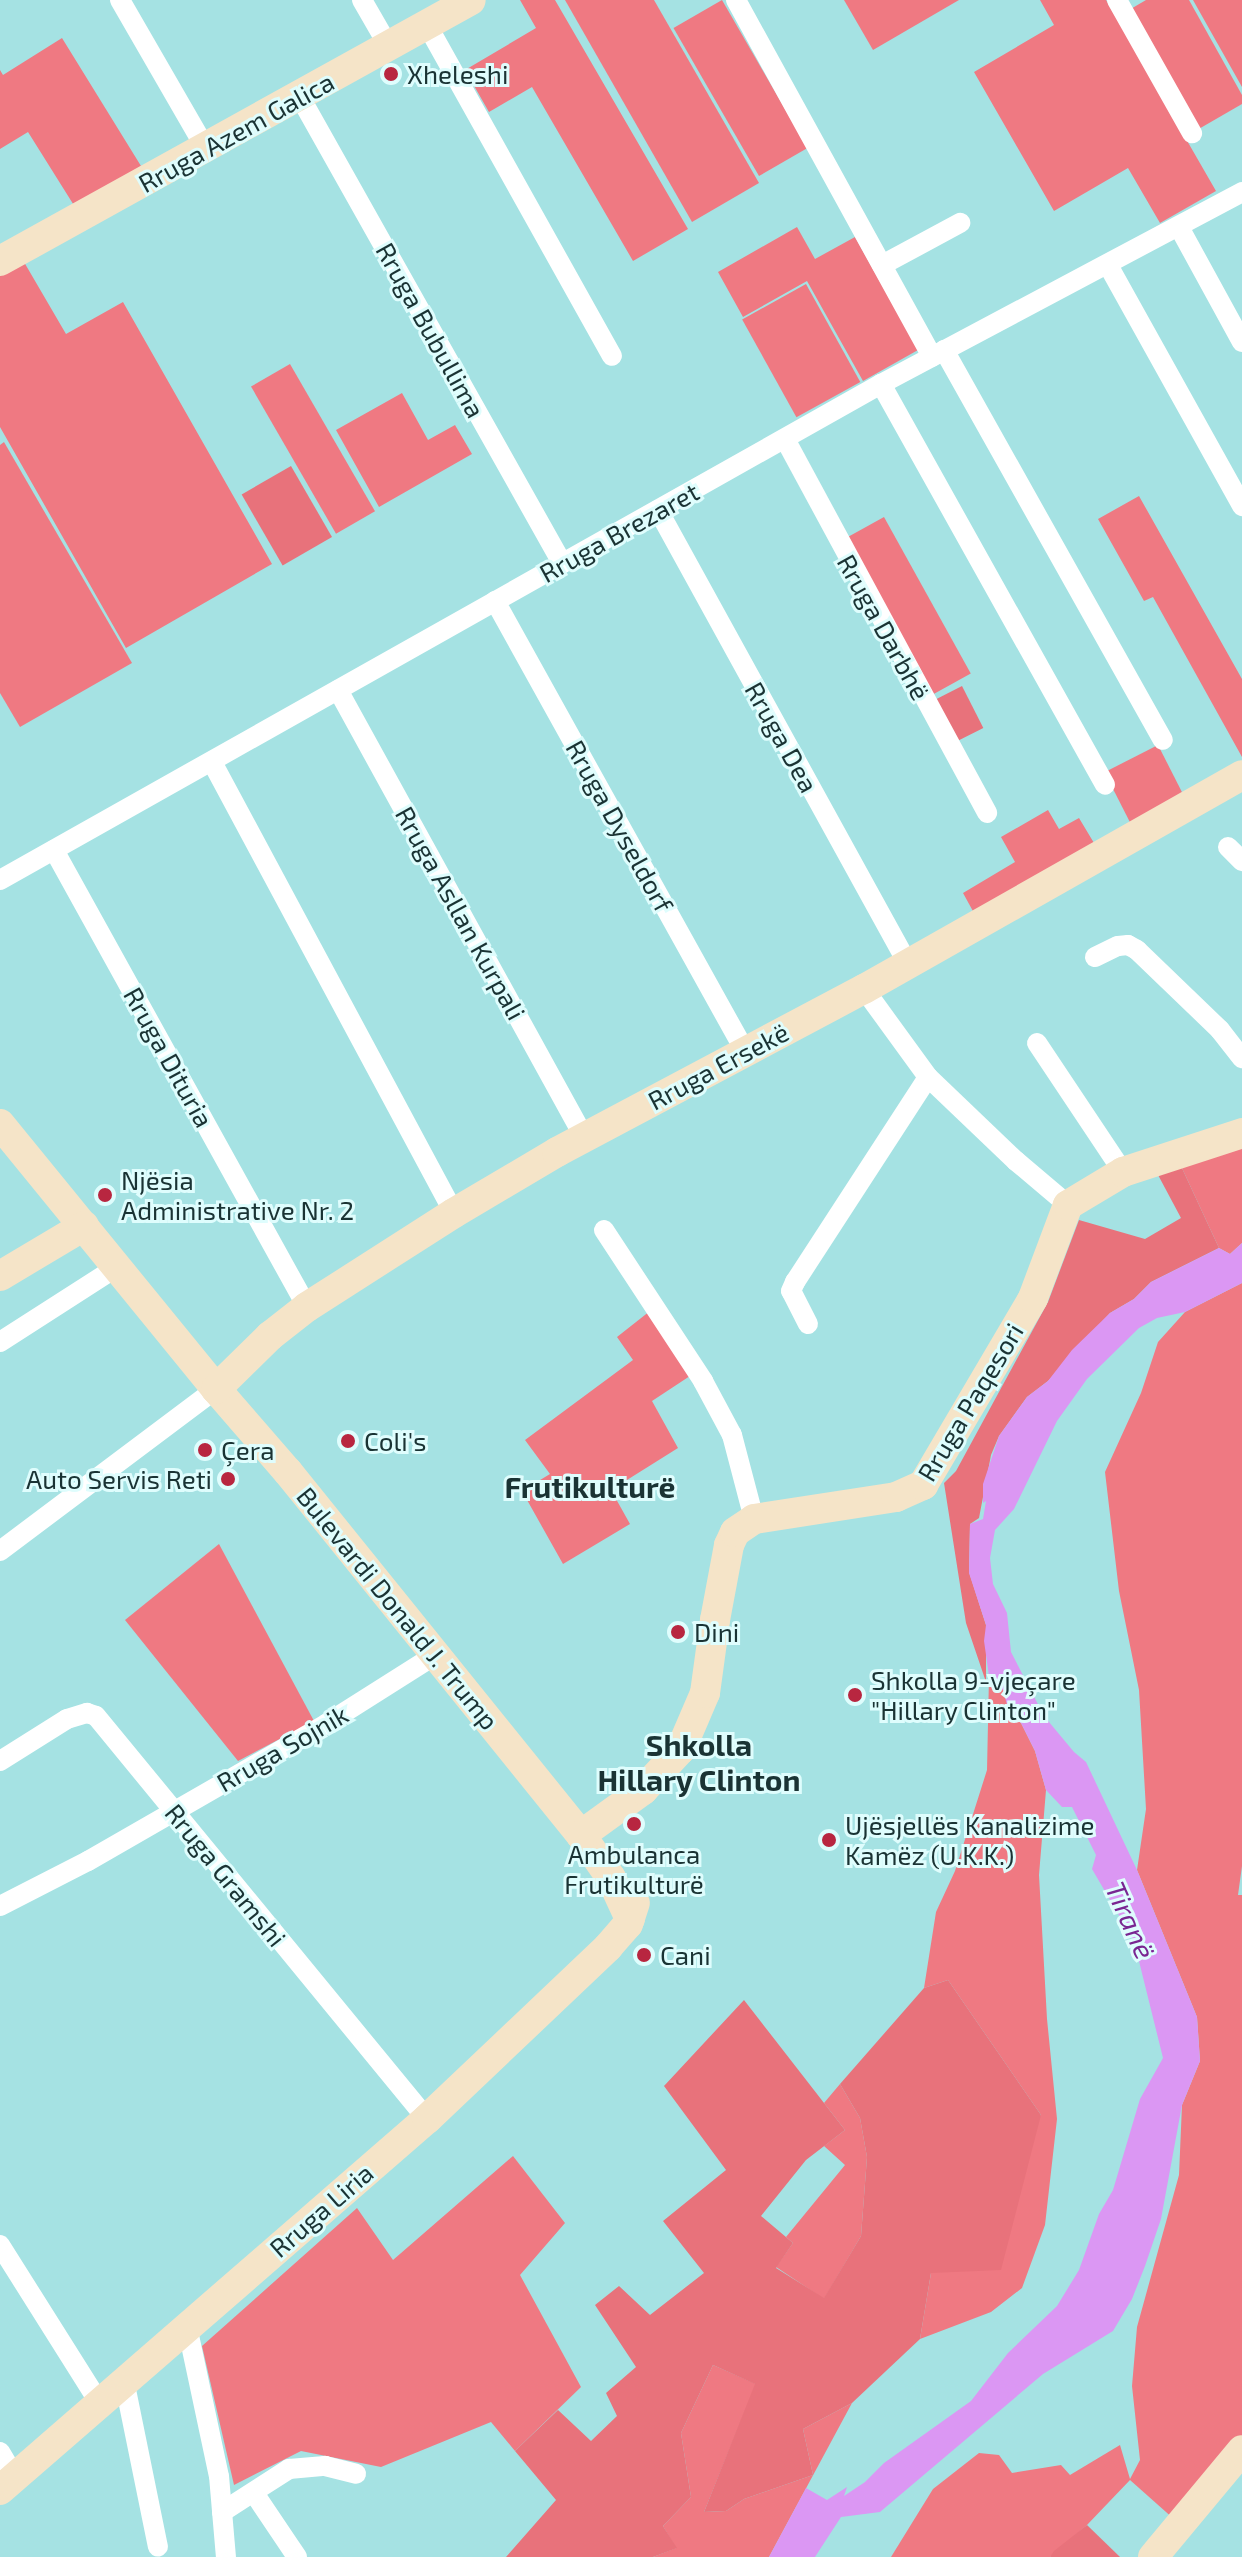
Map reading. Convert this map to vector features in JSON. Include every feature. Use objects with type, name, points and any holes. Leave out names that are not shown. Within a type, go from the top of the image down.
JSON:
[{"type":"street","points":[[120,0],[206,149]]},
{"type":"street","points":[[362,0],[389,47]]},
{"type":"street","name":"Rruga Azem Galica","points":[[0,261],[471,0]]},
{"type":"street","points":[[736,0],[882,265],[938,354],[1163,740]]},
{"type":"street","points":[[1117,0],[1192,133]]},
{"type":"street","points":[[427,25],[612,356]]},
{"type":"street","name":"Rruga Bubullima","points":[[300,97],[562,563]]},
{"type":"street","name":"Rruga Brezaret","points":[[0,880],[881,384],[1242,192]]},
{"type":"street","points":[[882,265],[960,223]]},
{"type":"street","points":[[1179,227],[1242,342]]},
{"type":"street","points":[[1108,265],[1242,506]]},
{"type":"street","points":[[881,384],[1105,785]]},
{"type":"street","name":"Rruga Darbhë","points":[[785,439],[848,562],[987,813]]},
{"type":"street","name":"Rruga Dea","points":[[658,510],[908,964]]},
{"type":"street","name":"Rruga Dyseldorf","points":[[495,601],[745,1051]]},
{"type":"street","name":"Rruga Asllan Kurpali","points":[[338,690],[584,1137]]},
{"type":"street","points":[[212,762],[454,1213]]},
{"type":"street","name":"Rruga Ersekë","points":[[216,1389],[270,1336],[307,1307],[454,1213],[584,1137],[864,989],[1242,775]]},
{"type":"street","name":"Rruga Dituria","points":[[54,850],[307,1307]]},
{"type":"street","points":[[1095,957],[1118,946],[1128,945],[1137,950],[1220,1030],[1242,1058]]},
{"type":"street","points":[[864,989],[928,1077],[1016,1161],[1068,1205],[1123,1172],[1242,1133]]},
{"type":"street","points":[[1037,1043],[1123,1172]]},
{"type":"street","points":[[808,1324],[791,1291],[795,1282],[928,1077]]},
{"type":"street","name":"Bulevardi Donald J. Trump","points":[[0,1124],[216,1389],[271,1451],[583,1837],[611,1848],[625,1861],[635,1895],[630,1919]]},
{"type":"street","name":"Rruga Paqesori","points":[[754,1519],[896,1497],[923,1485],[1033,1298],[1068,1205]]},
{"type":"street","points":[[0,1276],[84,1226]]},
{"type":"street","points":[[583,1837],[643,1790],[681,1749],[705,1693],[729,1545],[735,1532],[754,1519],[732,1435],[703,1381],[604,1230]]},
{"type":"street","points":[[0,1342],[117,1267]]},
{"type":"street","points":[[0,1551],[216,1389]]},
{"type":"street","name":"Rruga Sojnik","points":[[0,1906],[88,1861],[326,1724],[435,1655]]},
{"type":"street","name":"Rruga Gramshi","points":[[0,1761],[44,1732],[87,1713],[107,1726],[427,2119]]},
{"type":"street","name":"Rruga Liria","points":[[5,2473],[99,2402],[427,2119],[608,1947],[630,1919]]},
{"type":"street","points":[[0,2245],[99,2402]]},
{"type":"street","points":[[187,2326],[219,2476],[226,2557]]},
{"type":"street","points":[[124,2380],[158,2547]]},
{"type":"street","points":[[1153,2557],[1242,2450]]},
{"type":"street","points":[[222,2512],[289,2469],[325,2466],[356,2474]]},
{"type":"street","points":[[254,2493],[297,2557]]},
{"type":"shaded area","points":[[520,0],[555,0],[688,229],[633,261],[532,87],[489,112],[465,70],[536,28]]},
{"type":"shaded area","points":[[565,0],[654,0],[759,183],[692,222]]},
{"type":"shaded area","points":[[722,0],[808,148],[759,176],[674,28]]},
{"type":"shaded area","points":[[844,0],[959,0],[873,50]]},
{"type":"shaded area","points":[[1040,0],[1106,0],[1216,191],[1160,223],[1128,168],[1054,211],[974,72],[1054,25]]},
{"type":"shaded area","points":[[1146,0],[1189,0],[1242,95],[1242,104],[1197,130],[1129,10]]},
{"type":"shaded area","points":[[1193,0],[1242,0],[1242,87]]},
{"type":"shaded area","points":[[62,38],[141,166],[75,207],[28,132],[0,149],[0,70],[3,75]]},
{"type":"shaded area","points":[[797,227],[815,259],[855,237],[918,350],[863,381],[807,281],[743,317],[718,272]]},
{"type":"shaded area","points":[[24,262],[66,334],[123,302],[272,564],[126,648],[0,427],[0,276]]},
{"type":"shaded area","points":[[806,284],[860,382],[796,417],[742,319]]},
{"type":"shaded area","points":[[290,364],[375,511],[336,534],[251,387]]},
{"type":"shaded area","points":[[402,393],[428,440],[455,425],[472,454],[379,507],[336,430]]},
{"type":"shaded area","points":[[4,442],[132,663],[20,727],[0,693],[0,445]]},
{"type":"shaded area","points":[[291,466],[332,537],[283,566],[242,494]]},
{"type":"shaded area","points":[[1139,496],[1242,679],[1242,757],[1153,597],[1144,601],[1098,519]]},
{"type":"shaded area","points":[[884,517],[971,674],[931,696],[844,539]]},
{"type":"shaded area","points":[[962,686],[983,728],[954,743],[933,701]]},
{"type":"shaded area","points":[[1158,745],[1184,797],[1131,824],[1105,772]]},
{"type":"shaded area","points":[[1048,810],[1059,829],[1079,818],[1094,843],[974,913],[963,893],[1015,862],[1001,837]]},
{"type":"shaded area","points":[[1242,1147],[1242,1243],[1230,1254],[1219,1248],[1181,1166]]},
{"type":"shaded area","points":[[1181,1166],[1219,1248],[1151,1282],[1134,1299],[1110,1313],[1048,1381],[1027,1397],[999,1436],[991,1455],[979,1518],[970,1524],[969,1572],[986,1625],[986,1682],[966,1623],[944,1483],[956,1471],[1048,1302],[1079,1220],[1145,1239],[1181,1218],[1157,1173]]},
{"type":"shaded area","points":[[1242,1283],[1242,1866],[1238,1895],[1242,1895],[1242,2441],[1175,2520],[1130,2480],[1087,2525],[1050,2557],[891,2557],[933,2489],[979,2453],[999,2455],[1012,2473],[1061,2465],[1070,2475],[1120,2445],[1130,2479],[1140,2460],[1132,2386],[1137,2327],[1179,2175],[1182,2105],[1200,2061],[1197,2017],[1137,1870],[1146,1809],[1139,1690],[1119,1591],[1105,1472],[1141,1393],[1158,1342],[1185,1312]]},
{"type":"shaded area","points":[[650,1311],[693,1374],[652,1401],[678,1448],[611,1490],[630,1524],[563,1564],[522,1491],[550,1474],[525,1440],[633,1360],[617,1337]]},
{"type":"shaded area","points":[[219,1544],[314,1721],[238,1761],[125,1620]]},
{"type":"shaded area","points":[[989,1676],[1004,1690],[1009,1712],[1021,1723],[1035,1751],[1046,1790],[1039,1875],[1047,2019],[1057,2119],[1045,2225],[1022,2288],[991,2312],[920,2339],[931,2273],[1041,2115],[948,1980],[924,1988],[936,1912],[955,1871],[987,1770]]},
{"type":"shaded area","points":[[948,1980],[1041,2115],[1001,2270],[931,2273],[920,2339],[852,2403],[803,2429],[813,2475],[744,2499],[726,2511],[704,2512],[755,2384],[713,2365],[681,2433],[691,2497],[663,2526],[677,2548],[653,2557],[506,2557],[556,2500],[515,2451],[558,2410],[591,2441],[617,2416],[606,2393],[636,2367],[595,2305],[619,2286],[650,2315],[704,2273],[663,2221],[726,2170],[664,2086],[744,2000],[845,2130],[806,2160],[761,2216],[793,2243],[776,2268],[824,2298],[861,2236],[867,2157],[860,2118],[840,2084],[924,1988]]},
{"type":"shaded area","points":[[840,2084],[860,2118],[867,2157],[861,2236],[824,2299],[776,2267],[793,2243],[786,2237],[845,2165],[824,2146],[845,2130],[824,2103]]},
{"type":"shaded area","points":[[513,2156],[565,2223],[520,2275],[581,2387],[515,2451],[491,2422],[381,2467],[301,2451],[234,2485],[202,2346],[357,2208],[393,2260]]},
{"type":"shaded area","points":[[713,2365],[756,2384],[704,2512],[726,2511],[744,2499],[813,2475],[803,2429],[852,2403],[769,2557],[653,2557],[676,2548],[663,2526],[691,2497],[681,2433]]},
{"type":"shaded area","points":[[1087,2525],[1120,2557],[1050,2557],[1054,2551]]},
{"type":"water","name":"Tiranë","points":[[1242,1243],[1242,1283],[1185,1312],[1157,1318],[1139,1328],[1087,1379],[1057,1421],[1014,1509],[995,1530],[990,1558],[993,1584],[1007,1613],[1011,1652],[1044,1716],[1086,1762],[1137,1870],[1197,2017],[1200,2061],[1182,2105],[1161,2219],[1145,2266],[1132,2299],[1113,2331],[1043,2374],[880,2512],[841,2517],[815,2557],[769,2557],[806,2488],[827,2500],[847,2487],[844,2496],[865,2482],[884,2463],[971,2401],[1008,2353],[1057,2306],[1079,2270],[1099,2214],[1113,2190],[1140,2099],[1163,2058],[1134,1941],[1092,1869],[1096,1855],[1072,1807],[1062,1807],[1046,1790],[1035,1751],[1021,1723],[1009,1712],[1003,1690],[989,1676],[984,1641],[986,1625],[969,1573],[970,1524],[983,1519],[986,1501],[983,1503],[983,1484],[999,1436],[1027,1397],[1048,1381],[1072,1350],[1110,1313],[1134,1299],[1151,1282],[1219,1248],[1230,1254]]},
{"type":"place","name":"Xheleshi","points":[[391,74]]},
{"type":"place","name":"Njësia Administrative Nr. 2","points":[[105,1195]]},
{"type":"place","name":"Coli's","points":[[348,1441]]},
{"type":"place","name":"Çera","points":[[205,1450]]},
{"type":"place","name":"Auto Servis Reti","points":[[228,1479]]},
{"type":"place","name":"Dini","points":[[678,1632]]},
{"type":"place","name":"Shkolla 9-vjeçare \"Hillary Clinton\"","points":[[855,1695]]},
{"type":"place","name":"Ambulanca Frutikulturë","points":[[634,1824]]},
{"type":"place","name":"Ujësjellës Kanalizime Kamëz (U.K.K.)","points":[[829,1840]]},
{"type":"place","name":"Cani","points":[[644,1955]]},
{"type":"district","name":"Frutikulturë","points":[[590,1486]]},
{"type":"district","name":"Shkolla Hillary Clinton","points":[[699,1761]]}]
